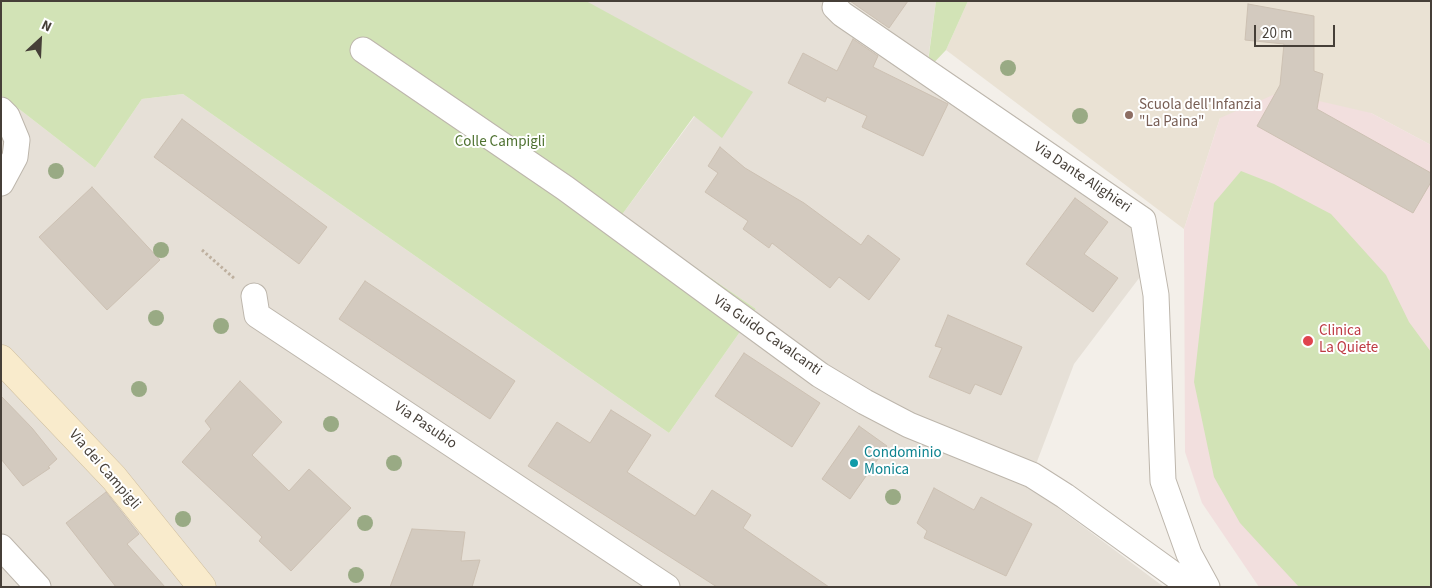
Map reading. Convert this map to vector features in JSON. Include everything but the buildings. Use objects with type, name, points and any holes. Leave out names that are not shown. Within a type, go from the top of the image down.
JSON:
[{"type":"street","name":"Via Dante Alighieri","points":[[835,7],[842,14],[1143,220],[1156,295],[1163,481],[1189,554],[1207,587]]},
{"type":"street","name":"Via Guido Cavalcanti","points":[[363,50],[565,188],[820,375],[909,425],[1032,475],[1065,496],[1191,587]]},
{"type":"street","points":[[1,110],[7,116],[17,140],[15,157],[1,183]]},
{"type":"street","name":"Via Pasubio","points":[[254,296],[257,315],[667,587]]},
{"type":"street","name":"Via dei Campigli","points":[[1,359],[114,478],[202,587]]},
{"type":"street","points":[[1,547],[38,587]]},
{"type":"path","points":[[202,250],[254,296]]},
{"type":"shaded area","points":[[586,1],[936,1],[926,75],[1130,215],[1149,265],[1074,364],[1027,488],[1053,504],[1164,587],[1,587],[1,95],[95,168],[142,99],[183,94],[669,433],[756,309],[621,216],[695,116]]},
{"type":"shaded area","name":"Scuola dell'Infanzia \"La Paina\"","points":[[968,1],[1431,1],[1431,145],[1371,113],[1220,118],[1184,229],[946,50]]},
{"type":"shaded area","name":"Clinica La Quiete","points":[[1280,92],[1371,113],[1431,145],[1431,587],[1259,587],[1202,503],[1185,452],[1184,229],[1220,118]]},
{"type":"green space","name":"Colle Campigli","points":[[1,1],[586,1],[753,92],[722,138],[694,116],[621,216],[756,309],[669,433],[183,94],[142,99],[95,168],[1,95]]},
{"type":"green space","points":[[936,1],[968,1],[946,50],[927,70]]},
{"type":"green space","name":"Clinica La Quiete","points":[[1241,171],[1274,184],[1331,214],[1386,275],[1409,322],[1431,352],[1431,587],[1299,587],[1240,523],[1214,477],[1194,382],[1214,203]]},
{"type":"place","name":"Scuola dell'Infanzia \"La Paina\"","points":[[1129,115]]},
{"type":"place","name":"Clinica La Quiete","points":[[1308,341]]},
{"type":"place","name":"Condominio Monica","points":[[854,463]]}]
